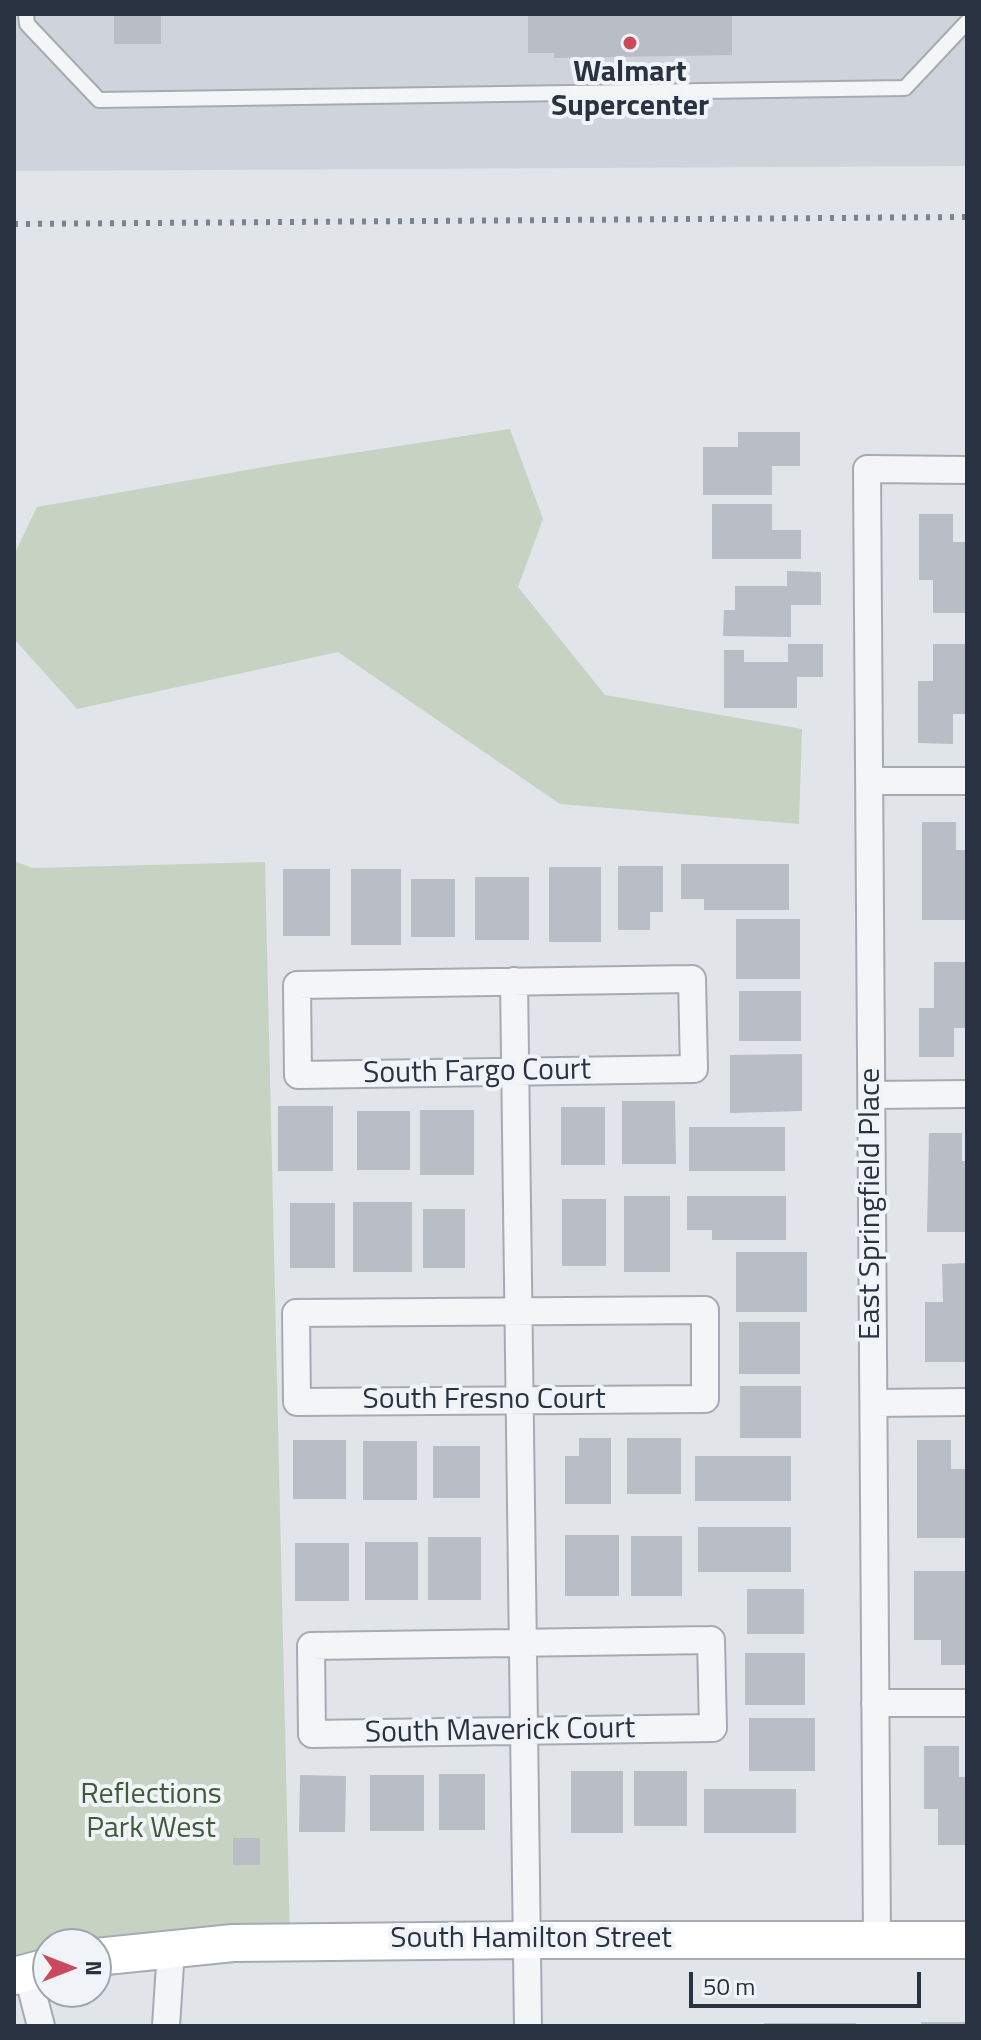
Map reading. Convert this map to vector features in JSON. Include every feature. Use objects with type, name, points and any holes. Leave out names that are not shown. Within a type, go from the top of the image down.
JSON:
[{"type":"street","name":"East Springfield Place","points":[[877,1940],[867,469],[967,470]]},
{"type":"street","points":[[869,781],[967,781]]},
{"type":"street","name":"South Fargo Court","points":[[692,979],[694,1069],[298,1075],[297,985],[514,981],[692,979]]},
{"type":"street","points":[[514,981],[528,2026]]},
{"type":"street","points":[[872,1095],[967,1094]]},
{"type":"street","name":"South Fresno Court","points":[[705,1310],[705,1399],[297,1402],[296,1313],[518,1312],[705,1310]]},
{"type":"street","points":[[874,1403],[967,1402]]},
{"type":"street","name":"South Maverick Court","points":[[711,1640],[713,1728],[312,1734],[311,1646],[523,1643],[711,1640]]},
{"type":"street","points":[[875,1703],[967,1703]]},
{"type":"street","name":"South Hamilton Street","points":[[112,1955],[233,1943],[967,1940]]},
{"type":"street","points":[[166,2026],[171,1949]]},
{"type":"street","points":[[30,1972],[41,2026]]},
{"type":"lane","points":[[26,14],[27,24],[99,100],[905,88],[967,22]]},
{"type":"shaded area","points":[[14,14],[967,14],[967,166],[14,171]]},
{"type":"green space","points":[[510,429],[543,519],[518,587],[605,695],[802,729],[799,824],[560,804],[338,652],[77,709],[14,639],[14,555],[37,507],[281,464]]},
{"type":"green space","name":"Reflections Park West","points":[[14,861],[33,868],[265,862],[290,1943],[112,1944],[112,1928],[32,1928],[32,1971],[14,1976]]},
{"type":"building","points":[[114,14],[161,14],[161,44],[114,44]]},
{"type":"building","name":"Walmart Supercenter","points":[[528,14],[732,14],[732,55],[554,58],[554,53],[528,53]]},
{"type":"building","points":[[738,432],[800,432],[800,466],[772,466],[772,495],[703,495],[703,447],[738,447]]},
{"type":"building","points":[[712,504],[772,504],[772,530],[801,530],[801,559],[712,559]]},
{"type":"building","points":[[919,514],[953,514],[953,542],[967,542],[967,613],[933,613],[933,580],[919,580]]},
{"type":"building","points":[[787,571],[821,572],[821,605],[791,605],[791,637],[723,636],[724,610],[735,610],[735,586],[787,586]]},
{"type":"building","points":[[788,644],[823,644],[823,677],[797,677],[797,708],[724,708],[724,650],[744,650],[744,662],[788,662]]},
{"type":"building","points":[[933,644],[967,644],[967,714],[953,714],[953,744],[918,743],[918,681],[933,681]]},
{"type":"building","points":[[922,822],[956,822],[956,850],[967,850],[967,920],[922,920]]},
{"type":"building","points":[[681,864],[789,864],[789,910],[704,910],[704,899],[681,899]]},
{"type":"building","points":[[618,866],[663,866],[663,912],[650,912],[650,930],[618,930]]},
{"type":"building","points":[[549,867],[601,867],[601,942],[549,942]]},
{"type":"building","points":[[283,869],[330,869],[330,936],[283,936]]},
{"type":"building","points":[[351,869],[401,869],[401,945],[351,945]]},
{"type":"building","points":[[475,877],[529,877],[529,940],[475,940]]},
{"type":"building","points":[[411,879],[455,879],[455,937],[411,937]]},
{"type":"building","points":[[736,919],[800,919],[800,979],[736,979]]},
{"type":"building","points":[[934,962],[967,962],[967,1028],[954,1028],[954,1057],[919,1057],[919,1008],[934,1008]]},
{"type":"building","points":[[739,991],[801,991],[801,1041],[739,1041]]},
{"type":"building","points":[[802,1054],[802,1111],[730,1113],[730,1055]]},
{"type":"building","points":[[622,1101],[675,1101],[676,1164],[622,1164]]},
{"type":"building","points":[[278,1106],[333,1106],[333,1171],[278,1171]]},
{"type":"building","points":[[561,1107],[605,1107],[605,1165],[561,1165]]},
{"type":"building","points":[[420,1110],[474,1110],[474,1175],[420,1175]]},
{"type":"building","points":[[357,1111],[410,1111],[410,1170],[357,1170]]},
{"type":"building","points":[[689,1127],[785,1127],[785,1171],[689,1171]]},
{"type":"building","points":[[929,1133],[962,1133],[962,1161],[967,1161],[967,1232],[927,1232]]},
{"type":"building","points":[[624,1196],[670,1196],[670,1272],[624,1272]]},
{"type":"building","points":[[687,1196],[786,1196],[786,1240],[712,1240],[712,1230],[687,1230]]},
{"type":"building","points":[[562,1199],[606,1199],[606,1266],[562,1266]]},
{"type":"building","points":[[353,1202],[412,1202],[412,1272],[353,1272]]},
{"type":"building","points":[[290,1203],[335,1203],[335,1268],[290,1268]]},
{"type":"building","points":[[423,1209],[465,1209],[465,1268],[423,1268]]},
{"type":"building","points":[[736,1252],[807,1252],[807,1312],[736,1312]]},
{"type":"building","points":[[967,1263],[965,1362],[925,1362],[925,1302],[943,1302],[942,1264]]},
{"type":"building","points":[[739,1322],[800,1322],[800,1374],[739,1374]]},
{"type":"building","points":[[740,1386],[801,1386],[801,1438],[740,1438]]},
{"type":"building","points":[[579,1438],[611,1438],[611,1504],[565,1504],[565,1456],[579,1456]]},
{"type":"building","points":[[627,1438],[681,1438],[681,1494],[627,1494]]},
{"type":"building","points":[[293,1440],[346,1440],[346,1499],[293,1499]]},
{"type":"building","points":[[917,1440],[951,1440],[951,1469],[967,1469],[967,1538],[917,1538]]},
{"type":"building","points":[[363,1441],[417,1441],[417,1500],[363,1500]]},
{"type":"building","points":[[433,1446],[480,1446],[480,1498],[433,1498]]},
{"type":"building","points":[[695,1456],[791,1456],[791,1501],[695,1501]]},
{"type":"building","points":[[698,1527],[791,1527],[791,1572],[698,1572]]},
{"type":"building","points":[[565,1535],[619,1535],[619,1596],[565,1596]]},
{"type":"building","points":[[631,1536],[682,1536],[682,1596],[631,1596]]},
{"type":"building","points":[[428,1537],[481,1537],[481,1600],[428,1600]]},
{"type":"building","points":[[365,1542],[418,1542],[418,1600],[365,1600]]},
{"type":"building","points":[[295,1543],[349,1543],[349,1601],[295,1601]]},
{"type":"building","points":[[914,1571],[967,1571],[967,1665],[941,1665],[941,1640],[914,1640]]},
{"type":"building","points":[[747,1589],[804,1589],[804,1634],[747,1634]]},
{"type":"building","points":[[745,1653],[805,1653],[805,1705],[745,1705]]},
{"type":"building","points":[[749,1718],[815,1718],[815,1771],[749,1771]]},
{"type":"building","points":[[924,1746],[959,1746],[959,1777],[967,1777],[967,1845],[938,1845],[938,1809],[924,1809]]},
{"type":"building","points":[[571,1771],[623,1771],[623,1833],[571,1833]]},
{"type":"building","points":[[634,1771],[687,1771],[687,1826],[634,1826]]},
{"type":"building","points":[[439,1774],[485,1774],[485,1830],[439,1830]]},
{"type":"building","points":[[300,1775],[346,1776],[345,1832],[299,1832]]},
{"type":"building","points":[[370,1775],[424,1775],[424,1831],[370,1831]]},
{"type":"building","points":[[704,1789],[796,1789],[796,1833],[704,1833]]},
{"type":"building","points":[[233,1838],[260,1838],[260,1865],[233,1865]]},
{"type":"building","points":[[921,2022],[967,2022],[967,2026],[921,2026]]},
{"type":"building","points":[[764,2023],[856,2023],[856,2026],[764,2026]]},
{"type":"railway","points":[[14,224],[967,217]]},
{"type":"place","name":"Walmart Supercenter","points":[[630,43]]}]
